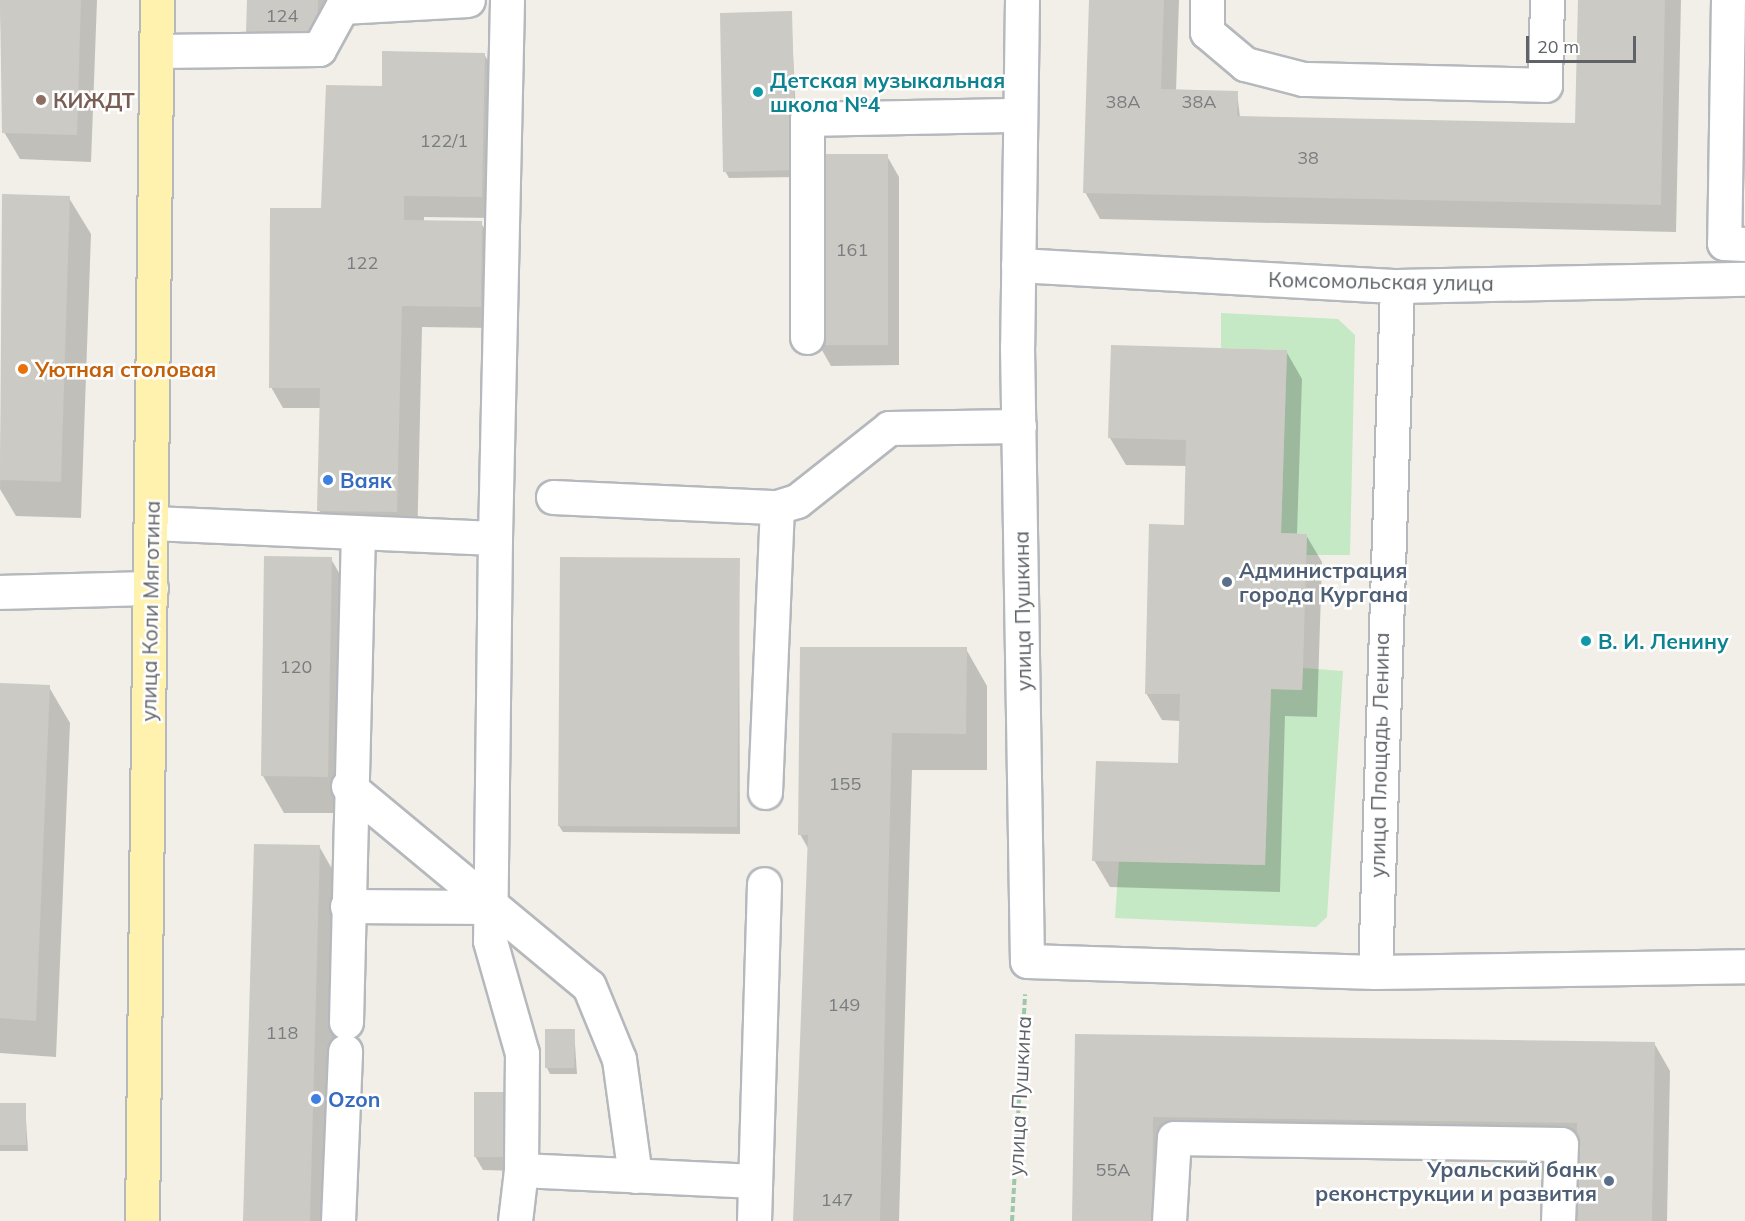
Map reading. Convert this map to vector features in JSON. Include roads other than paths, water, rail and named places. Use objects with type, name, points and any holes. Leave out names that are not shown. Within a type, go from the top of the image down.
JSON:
[{"type":"main road","name":"улица Коли Мяготина","points":[[142,1221],[157,0]]},
{"type":"street","points":[[156,51],[319,49],[342,3],[468,0]]},
{"type":"street","points":[[507,0],[489,907],[490,941],[522,1053],[520,1170],[515,1221]]},
{"type":"street","name":"улица Пушкина","points":[[1022,0],[1017,346],[1028,859],[1028,961],[1375,972]]},
{"type":"street","points":[[1207,0],[1207,32],[1245,64],[1303,79],[1545,85],[1547,0]]},
{"type":"street","points":[[1728,0],[1724,243],[1745,244]]},
{"type":"street","points":[[807,337],[807,119],[1020,115]]},
{"type":"street","name":"Комсомольская улица","points":[[1018,265],[1397,286],[1745,279]]},
{"type":"street","name":"улица Площадь Ленина","points":[[1375,972],[1397,286]]},
{"type":"street","points":[[553,496],[777,507],[797,501],[889,428],[1019,426]]},
{"type":"street","points":[[765,792],[777,507]]},
{"type":"street","points":[[152,523],[495,538]]},
{"type":"street","points":[[338,1221],[345,1036],[348,786],[358,532]]},
{"type":"street","points":[[0,592],[151,588]]},
{"type":"street","points":[[348,786],[489,907],[590,987],[619,1059],[635,1176]]},
{"type":"street","points":[[754,1221],[764,884]]},
{"type":"street","points":[[347,906],[489,907]]},
{"type":"street","points":[[1375,972],[1745,966]]},
{"type":"street","points":[[1169,1221],[1174,1138],[1561,1144],[1558,1221]]},
{"type":"street","points":[[520,1170],[755,1181]]},
{"type":"place","name":"Детская музыкальная школа №4","points":[[758,92]]},
{"type":"place","name":"КИЖДТ","points":[[41,100]]},
{"type":"place","name":"Уютная столовая","points":[[23,369]]},
{"type":"place","name":"Ваяк","points":[[328,480]]},
{"type":"place","name":"Администрация города Кургана","points":[[1227,582]]},
{"type":"place","name":"В. И. Ленину","points":[[1586,641]]},
{"type":"place","name":"Ozon","points":[[316,1099]]},
{"type":"place","name":"Уральский банк реконструкции и развития","points":[[1609,1181]]}]
